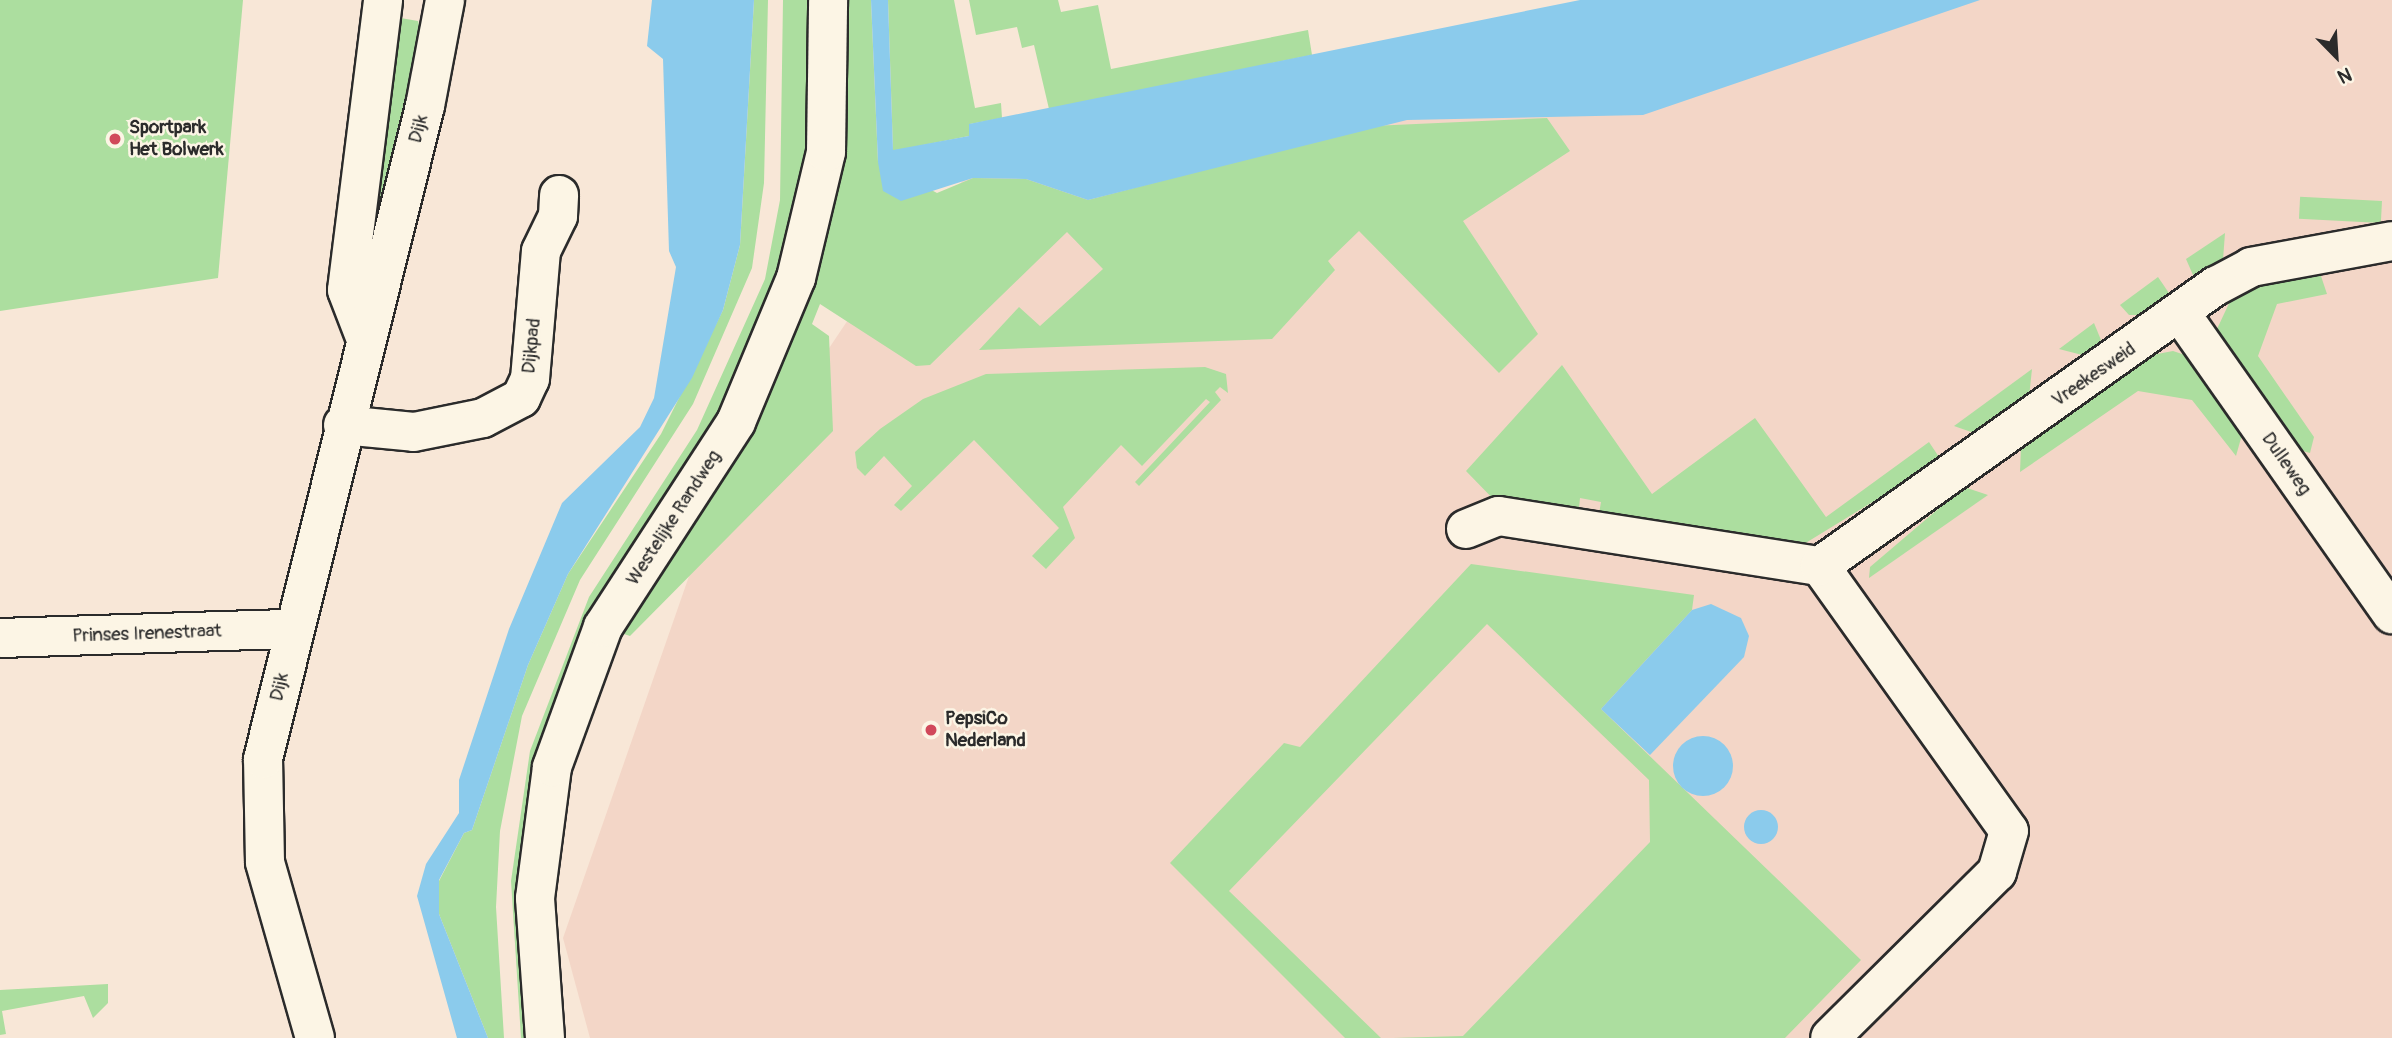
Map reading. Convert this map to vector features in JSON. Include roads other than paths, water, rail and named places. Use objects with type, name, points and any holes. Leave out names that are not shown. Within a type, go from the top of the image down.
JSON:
[{"type":"street","points":[[365,337],[347,290],[383,0]]},
{"type":"street","name":"Dijk","points":[[315,1038],[270,888],[260,816],[263,759],[343,425],[425,106],[445,0]]},
{"type":"street","name":"Westelijke Randweg","points":[[545,1038],[534,898],[539,832],[558,745],[603,627],[736,422],[776,336],[813,221],[826,152],[828,0]]},
{"type":"street","name":"Dijkpad","points":[[343,425],[414,432],[483,418],[521,398],[530,379],[541,251],[558,216],[559,195]]},
{"type":"street","name":"Vreekesweid","points":[[1820,566],[2251,267],[2392,242]]},
{"type":"street","name":"Dulleweg","points":[[2181,314],[2392,614]]},
{"type":"street","points":[[1466,529],[1499,516],[1820,566],[2009,831],[1997,872],[1830,1038]]},
{"type":"street","name":"Prinses Irenestraat","points":[[0,638],[294,629]]},
{"type":"water","points":[[652,0],[754,0],[740,245],[723,310],[692,378],[568,574],[528,665],[472,830],[464,833],[439,880],[439,914],[488,1038],[457,1038],[417,896],[426,864],[459,813],[459,780],[509,629],[562,503],[640,427],[654,398],[676,267],[669,251],[663,59],[647,46]]},
{"type":"water","points":[[871,0],[888,0],[893,150],[969,136],[969,124],[1580,0],[1980,0],[1643,115],[1407,120],[1088,200],[1026,179],[973,178],[901,201],[883,191],[878,162]]},
{"type":"water","points":[[1711,604],[1741,618],[1749,636],[1744,657],[1650,755],[1601,709],[1692,610]]},
{"type":"water","points":[[1703,736],[1720,741],[1728,749],[1733,766],[1728,783],[1720,791],[1703,796],[1686,791],[1678,783],[1673,766],[1678,749],[1686,741]]},
{"type":"water","points":[[1761,810],[1773,815],[1778,827],[1773,839],[1761,844],[1749,839],[1744,827],[1749,815]]},
{"type":"place","name":"Sportpark Het Bolwerk","points":[[115,139]]},
{"type":"place","name":"PepsiCo Nederland","points":[[931,730]]}]
